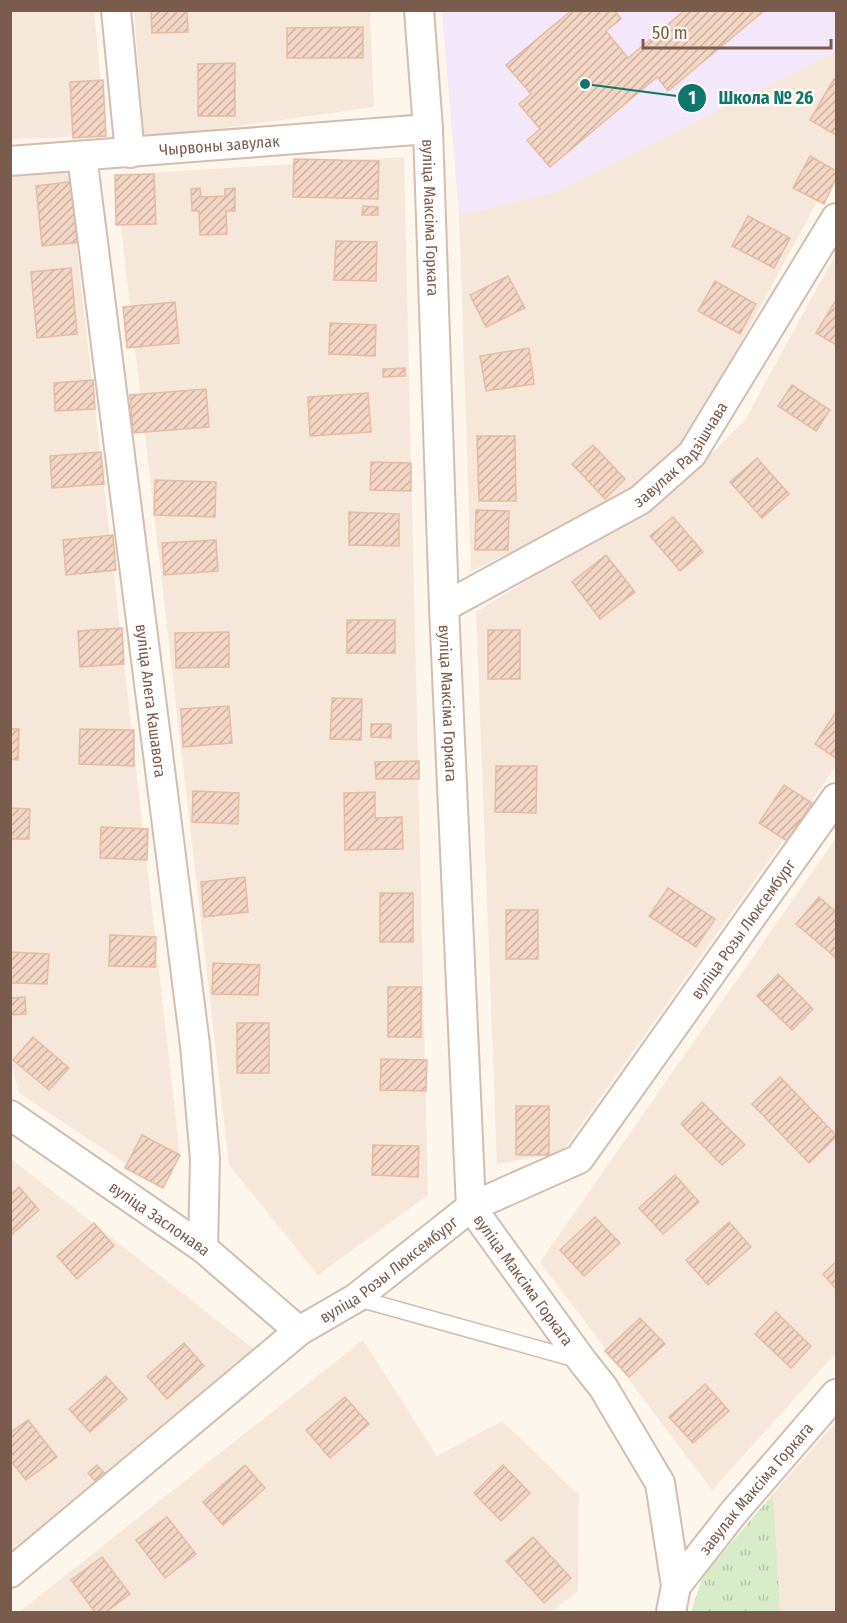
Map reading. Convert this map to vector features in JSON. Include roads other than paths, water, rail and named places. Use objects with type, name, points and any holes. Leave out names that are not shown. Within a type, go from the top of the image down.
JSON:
[{"type":"street","points":[[116,10],[130,153]]},
{"type":"street","name":"вуліца Максіма Горкага","points":[[419,10],[428,129],[444,607],[471,1207],[583,1362],[603,1386],[660,1483],[673,1599]]},
{"type":"street","name":"Чырвоны завулак","points":[[10,161],[428,129]]},
{"type":"street","name":"вуліца Алега Кашавога","points":[[82,156],[195,1044],[205,1159],[202,1248]]},
{"type":"street","name":"завулак Радзішчава","points":[[444,607],[640,500],[692,454],[837,218]]},
{"type":"street","name":"вуліца Розы Люксембург","points":[[10,1573],[299,1331],[356,1298],[471,1207],[579,1159],[837,798]]},
{"type":"street","name":"вуліца Заслонава","points":[[10,1115],[202,1248],[299,1331]]},
{"type":"street","name":"завулак Максіма Горкага","points":[[673,1599],[734,1512],[837,1394]]},
{"type":"lane","name":"вуліца Максіма Горкага","points":[[356,1298],[583,1362]]},
{"type":"place","name":"Школа № 26","points":[[585,84]]}]
